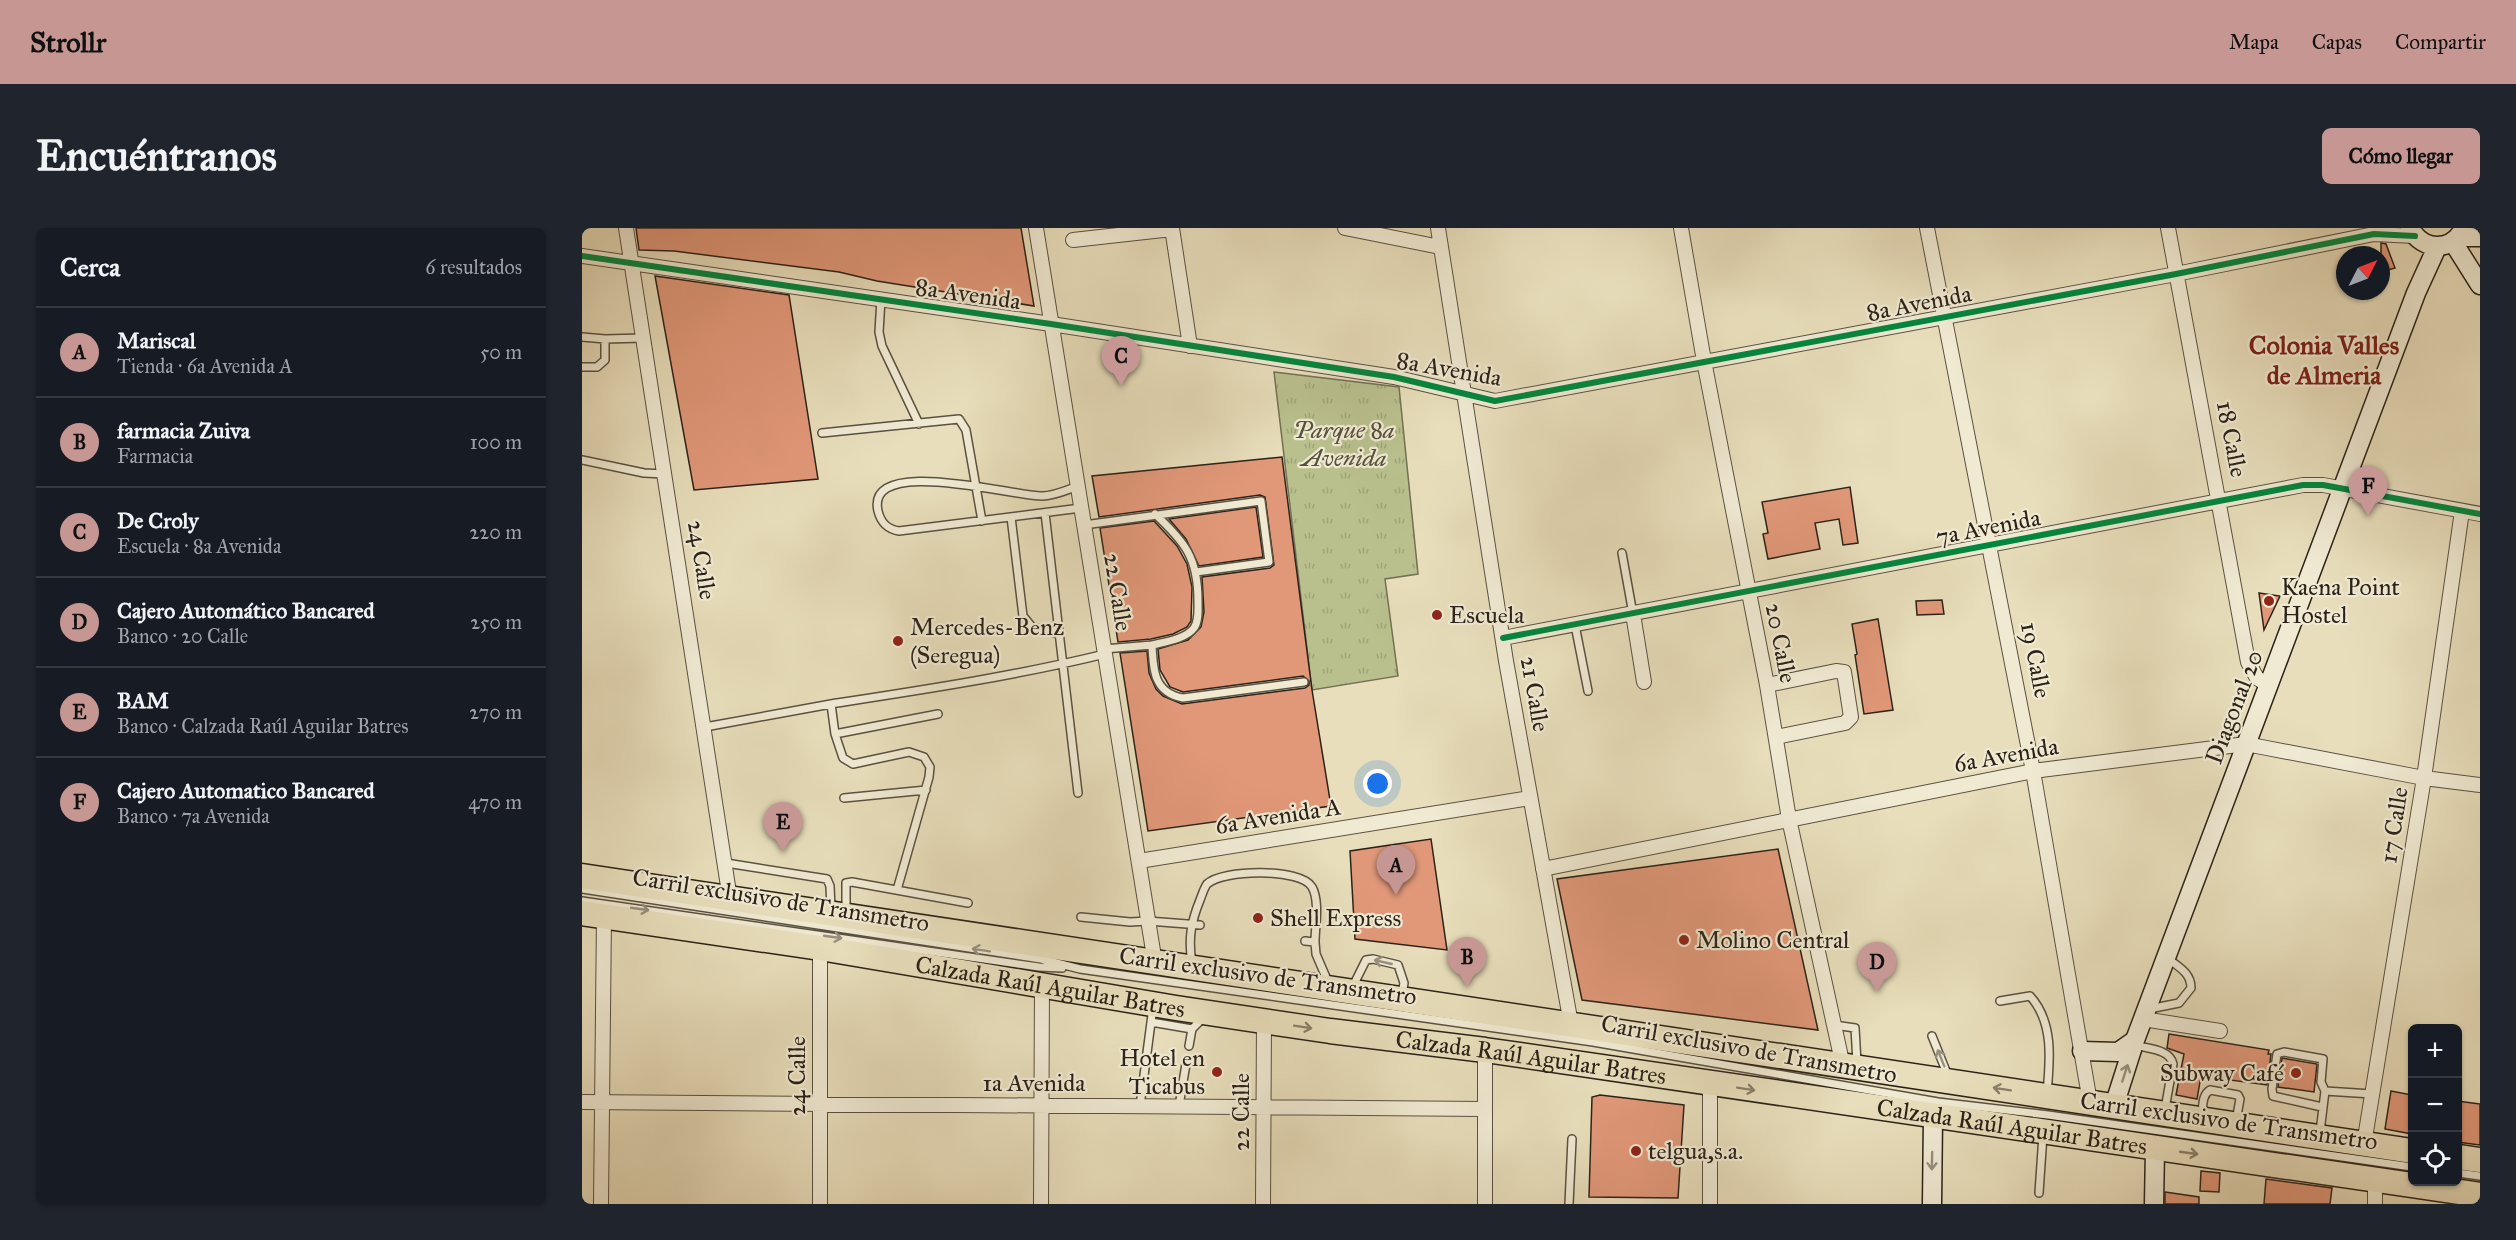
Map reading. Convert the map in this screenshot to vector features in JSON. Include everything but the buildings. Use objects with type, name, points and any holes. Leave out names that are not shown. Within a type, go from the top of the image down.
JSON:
[{"type":"highway","name":"Calzada Raúl Aguilar Batres","points":[[582,876],[2408,1150]]},
{"type":"highway","name":"Calzada Raúl Aguilar Batres","points":[[593,915],[820,948],[1042,985],[1152,1013],[1200,1021],[1264,1021],[1485,1050],[2480,1195]]},
{"type":"highway","points":[[2462,1158],[2480,1160]]},
{"type":"street","name":"24 Calle","points":[[626,228],[666,474],[730,899]]},
{"type":"street","name":"22 Calle","points":[[1036,228],[1155,963]]},
{"type":"street","points":[[1345,228],[1440,246]]},
{"type":"street","name":"21 Calle","points":[[1438,228],[1503,638],[1571,1024]]},
{"type":"street","name":"20 Calle","points":[[1681,228],[1704,361],[1767,685],[1789,819],[1834,1025],[1850,1067]]},
{"type":"street","name":"19 Calle","points":[[1927,228],[2033,771],[2090,1102]]},
{"type":"street","name":"18 Calle","points":[[2168,228],[2248,662],[2257,678],[2268,685]]},
{"type":"street","points":[[1073,240],[1172,229],[1190,346]]},
{"type":"street","name":"8a Avenida","points":[[582,256],[1052,324],[1394,377],[1495,401],[2176,274],[2380,231],[2415,235]]},
{"type":"street","points":[[2415,235],[2480,237]]},
{"type":"street","name":"Diagonal 20","points":[[2415,235],[2416,293]]},
{"type":"street","points":[[2454,238],[2480,285]]},
{"type":"street","name":"Diagonal 20","points":[[2114,1106],[2134,1043],[2416,293],[2454,238]]},
{"type":"street","name":"7a Avenida","points":[[1503,638],[2314,484],[2480,514]]},
{"type":"street","name":"17 Calle","points":[[2364,1144],[2424,778],[2462,511]]},
{"type":"street","points":[[1633,614],[1644,682]]},
{"type":"street","points":[[1767,685],[1844,672],[1851,717],[1845,723],[1776,737]]},
{"type":"street","name":"6a Avenida","points":[[1543,868],[2033,771],[2246,744],[2424,778],[2480,785]]},
{"type":"street","name":"6a Avenida A","points":[[1138,861],[1530,798]]},
{"type":"street","points":[[593,915],[602,1102],[601,1204]]},
{"type":"street","name":"24 Calle","points":[[820,948],[820,1204]]},
{"type":"street","points":[[1041,1204],[1042,985]]},
{"type":"street","points":[[2145,1014],[2220,1031]]},
{"type":"street","name":"22 Calle","points":[[1263,1204],[1264,1021]]},
{"type":"street","points":[[2082,1051],[2118,1052],[2134,1043]]},
{"type":"street","points":[[1485,1050],[1485,1204]]},
{"type":"street","points":[[1710,1083],[1710,1204]]},
{"type":"street","name":"1a Avenida","points":[[582,1102],[1485,1109]]},
{"type":"street","points":[[1932,1204],[1933,1117]]},
{"type":"street","points":[[2154,1204],[2155,1149]]},
{"type":"street","points":[[2375,1179],[2375,1204]]},
{"type":"lane","points":[[881,299],[879,332],[882,345],[919,424]]},
{"type":"lane","points":[[582,337],[643,338]]},
{"type":"lane","points":[[582,366],[597,367],[605,360],[605,339]]},
{"type":"lane","points":[[822,433],[919,424],[955,418],[962,421],[966,430],[982,521]]},
{"type":"lane","points":[[582,460],[644,473],[666,474]]},
{"type":"lane","points":[[1078,486],[1041,496],[976,485],[902,483],[887,486],[878,497],[877,506],[883,524],[891,530],[899,531],[1081,508]]},
{"type":"lane","points":[[1084,525],[1261,501],[1269,562],[1196,572]]},
{"type":"lane","points":[[1045,513],[1078,792]]},
{"type":"lane","points":[[705,727],[1063,664],[1105,651],[1152,645],[1181,637],[1193,629],[1198,613],[1196,572],[1193,559],[1186,546],[1155,514]]},
{"type":"lane","points":[[1011,517],[1023,616],[1032,627],[1059,634]]},
{"type":"lane","points":[[1622,553],[1633,614]]},
{"type":"lane","points":[[1575,625],[1588,691]]},
{"type":"lane","points":[[1152,645],[1156,681],[1172,696],[1183,698],[1304,682]]},
{"type":"lane","points":[[831,704],[835,734],[843,758],[854,764],[909,752],[924,757],[930,767],[926,790],[897,890]]},
{"type":"lane","points":[[835,734],[938,714]]},
{"type":"lane","points":[[844,798],[926,790]]},
{"type":"lane","points":[[726,863],[827,879],[839,915]]},
{"type":"lane","points":[[1193,969],[1190,924],[1206,885],[1216,879],[1241,872],[1299,877],[1312,886],[1315,898],[1315,942],[1318,961],[1341,990],[1356,976],[1366,960],[1373,959],[1398,965],[1404,983],[1401,1000]]},
{"type":"lane","points":[[839,915],[846,883],[852,882],[968,903]]},
{"type":"lane","name":"Carril exclusivo de Transmetro","points":[[582,889],[1041,959],[1080,969]]},
{"type":"lane","name":"Carril exclusivo de Transmetro","points":[[582,901],[1039,967],[1080,969],[1593,1042],[1938,1102],[2048,1115],[2408,1166]]},
{"type":"lane","points":[[1081,916],[1130,922],[1200,925]]},
{"type":"lane","points":[[1305,940],[1315,942]]},
{"type":"lane","points":[[2145,1014],[2179,1003],[2191,988],[2191,980],[2186,972],[2166,958]]},
{"type":"lane","points":[[2000,1001],[2030,996],[2037,1004],[2049,1036],[2047,1096]]},
{"type":"lane","points":[[1140,1106],[1152,1013]]},
{"type":"lane","points":[[1189,1046],[1200,1021]]},
{"type":"lane","points":[[1834,1025],[1855,1028],[1850,1067]]},
{"type":"lane","points":[[1932,1036],[1950,1081]]},
{"type":"lane","points":[[2134,1043],[2167,1053],[2171,1057],[2173,1064],[2164,1114]]},
{"type":"lane","points":[[2320,1138],[2325,1091],[2321,1082],[2323,1059],[2284,1052],[2277,1054],[2273,1096],[2322,1107]]},
{"type":"lane","points":[[1179,1106],[1186,1064]]},
{"type":"lane","points":[[2325,1091],[2372,1094]]},
{"type":"lane","points":[[2039,1193],[2044,1133]]},
{"type":"lane","points":[[1569,1204],[1572,1139]]},
{"type":"lane","points":[[2462,1174],[2480,1176]]},
{"type":"green space","name":"Parque 8a Avenida","points":[[1274,372],[1399,387],[1418,574],[1385,579],[1398,676],[1312,690]]},
{"type":"cycle path","points":[[582,256],[1051,324],[1394,377],[1495,401],[2176,274],[2374,234],[2415,236]]},
{"type":"cycle path","points":[[1503,638],[2303,485],[2323,485],[2480,514]]},
{"type":"place","name":"De Croly","points":[[1121,386]]},
{"type":"place","name":"Cajero Automatico Bancared","points":[[2368,516]]},
{"type":"place","name":"Kaena Point Hostel","points":[[2269,601]]},
{"type":"place","name":"Escuela","points":[[1437,615]]},
{"type":"place","name":"Mercedes-Benz (Seregua)","points":[[898,641]]},
{"type":"place","name":"BAM","points":[[783,852]]},
{"type":"place","name":"Mariscal","points":[[1396,895]]},
{"type":"place","name":"Shell Express","points":[[1258,918]]},
{"type":"place","name":"Molino Central","points":[[1684,940]]},
{"type":"place","name":"farmacia Zuiva","points":[[1467,987]]},
{"type":"place","name":"Cajero Automático Bancared","points":[[1877,992]]},
{"type":"place","name":"Hotel en Ticabus","points":[[1217,1072]]},
{"type":"place","name":"Subway Café","points":[[2296,1073]]},
{"type":"place","name":"telgua,s.a.","points":[[1636,1151]]},
{"type":"district","name":"Colonia Valles de Almeria","points":[[2324,360]]}]
